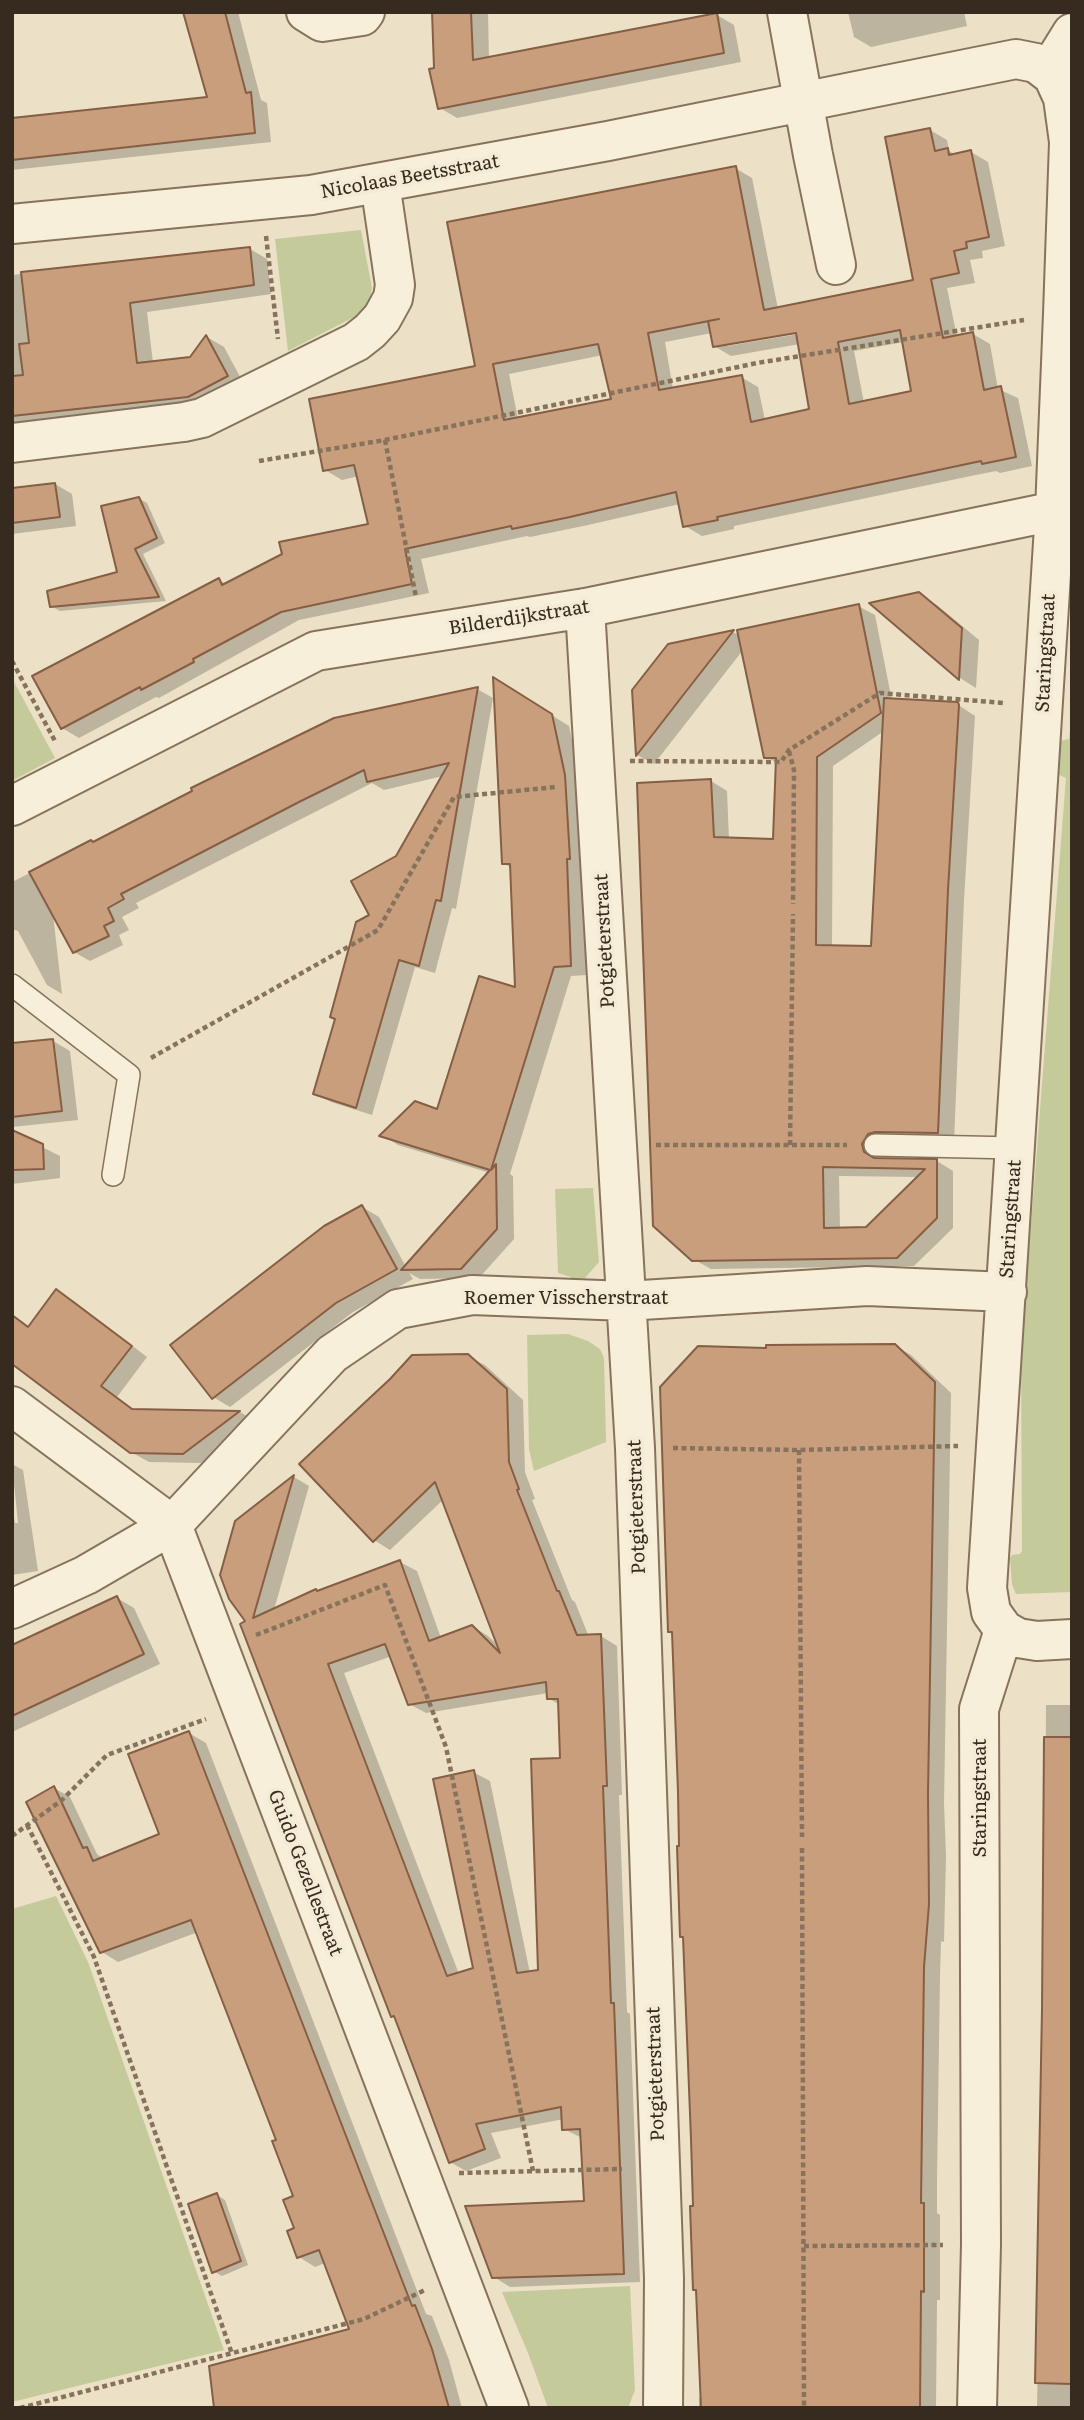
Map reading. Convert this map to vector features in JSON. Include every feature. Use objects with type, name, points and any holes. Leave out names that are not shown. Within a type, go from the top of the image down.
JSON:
[{"type":"street","points":[[306,12],[322,22],[362,16],[365,12]]},
{"type":"street","points":[[787,12],[836,265]]},
{"type":"street","points":[[1049,71],[1072,33]]},
{"type":"street","name":"Nicolaas Beetsstraat","points":[[12,224],[311,195],[803,103],[1016,59],[1036,63],[1049,71]]},
{"type":"street","name":"Staringstraat","points":[[977,2408],[981,2244],[979,1709],[1004,1630],[991,1612],[987,1588],[1055,511],[1069,142],[1063,98],[1058,82],[1049,71]]},
{"type":"street","points":[[12,443],[202,418],[356,342],[382,318],[393,298],[395,285],[380,183]]},
{"type":"street","name":"Bilderdijkstraat","points":[[12,806],[316,650],[585,608],[1055,511]]},
{"type":"street","name":"Potgieterstraat","points":[[585,608],[635,1448],[664,2279],[663,2408]]},
{"type":"street","name":"Roemer Visscherstraat","points":[[12,1609],[86,1575],[172,1525],[332,1354],[398,1309],[472,1295],[626,1301],[867,1286],[1007,1292]]},
{"type":"street","points":[[12,1406],[172,1525]]},
{"type":"street","name":"Guido Gezellestraat","points":[[172,1525],[509,2408]]},
{"type":"street","points":[[1004,1630],[1018,1638],[1037,1641],[1072,1639]]},
{"type":"lane","points":[[12,985],[128,1075],[113,1175]]},
{"type":"lane","points":[[875,1145],[1015,1148]]},
{"type":"path","points":[[261,199],[283,378]]},
{"type":"path","points":[[259,461],[385,440],[757,363],[1063,314]]},
{"type":"path","points":[[385,440],[424,634]]},
{"type":"path","points":[[12,661],[73,775]]},
{"type":"path","points":[[124,1072],[378,930],[454,797],[595,773],[781,762],[789,750],[880,693],[1043,706]]},
{"type":"path","points":[[789,750],[794,770],[793,905]]},
{"type":"path","points":[[790,1145],[793,914]]},
{"type":"path","points":[[617,1145],[875,1145]]},
{"type":"path","points":[[635,1448],[799,1450],[997,1445]]},
{"type":"path","points":[[799,1450],[802,1837]]},
{"type":"path","points":[[219,1649],[385,1585],[446,1747],[533,2171]]},
{"type":"path","points":[[12,1836],[61,1801],[107,1755],[241,1706]]},
{"type":"path","points":[[27,1825],[94,1957],[232,2354]]},
{"type":"path","points":[[802,1848],[804,2408]]},
{"type":"path","points":[[420,2174],[660,2168]]},
{"type":"path","points":[[804,2246],[981,2244]]},
{"type":"path","points":[[20,2408],[364,2319],[458,2274]]},
{"type":"green space","points":[[361,230],[372,288],[370,302],[362,313],[288,351],[275,239]]},
{"type":"green space","points":[[12,678],[55,758],[12,781]]},
{"type":"green space","points":[[1072,711],[1072,1592],[1016,1594],[1012,1584],[1010,1558],[1022,1551],[1021,1352],[1066,778],[1057,774],[1060,741],[1069,739]]},
{"type":"green space","points":[[593,1188],[599,1262],[585,1278],[571,1282],[571,1277],[558,1273],[555,1189]]},
{"type":"green space","points":[[568,1334],[588,1341],[600,1349],[604,1358],[606,1442],[534,1471],[529,1449],[527,1335]]},
{"type":"green space","points":[[56,1896],[88,1962],[224,2350],[12,2402],[12,1909]]},
{"type":"green space","points":[[630,2286],[635,2390],[628,2408],[548,2408],[502,2292]]},
{"type":"building","points":[[183,12],[225,12],[246,93],[251,92],[255,133],[12,160],[12,118],[207,97]]},
{"type":"building","points":[[432,12],[471,12],[473,60],[717,13],[724,53],[438,109],[429,69],[434,68]]},
{"type":"building","points":[[930,128],[935,151],[948,148],[949,155],[971,150],[989,237],[966,242],[967,248],[954,251],[959,273],[931,279],[943,338],[973,332],[984,390],[1001,386],[1016,457],[982,464],[981,461],[717,517],[718,520],[683,527],[676,492],[570,517],[512,529],[511,526],[405,549],[412,584],[281,612],[193,659],[194,662],[61,729],[32,676],[219,578],[222,585],[282,554],[279,542],[368,524],[354,465],[323,471],[309,399],[475,366],[447,222],[736,166],[764,310],[913,280],[885,137]],"holes":[[[708,321],[713,347],[796,333],[809,409],[751,422],[742,375],[659,390],[648,333]],[[900,330],[911,391],[849,404],[838,342]],[[598,344],[611,399],[504,420],[493,364]]]},
{"type":"building","points":[[250,247],[254,285],[130,303],[137,363],[190,357],[206,335],[228,376],[188,397],[12,416],[12,376],[23,375],[19,344],[29,343],[21,272]]},
{"type":"building","points":[[55,483],[60,517],[12,523],[12,488]]},
{"type":"building","points":[[139,497],[157,538],[135,549],[159,597],[50,607],[47,591],[117,572],[101,506]]},
{"type":"building","points":[[919,592],[962,628],[959,680],[869,603]]},
{"type":"building","points":[[859,604],[881,713],[817,757],[816,945],[871,946],[884,698],[958,702],[959,705],[938,1133],[875,1132],[868,1134],[862,1144],[864,1152],[874,1158],[937,1159],[937,1218],[897,1258],[692,1261],[653,1226],[637,783],[711,779],[714,837],[773,839],[776,758],[764,758],[737,630]],"holes":[[[823,1167],[925,1169],[866,1227],[824,1228]]]},
{"type":"building","points":[[734,630],[636,756],[632,690],[668,644]]},
{"type":"building","points":[[493,677],[552,714],[565,775],[570,859],[567,859],[571,966],[554,967],[491,1170],[496,1164],[497,1229],[461,1269],[401,1270],[490,1170],[379,1136],[415,1101],[437,1109],[479,976],[515,987],[510,864],[502,864]]},
{"type":"building","points":[[478,687],[441,901],[436,900],[419,966],[399,960],[356,1108],[313,1094],[335,1019],[330,1017],[356,922],[369,915],[351,881],[396,856],[449,763],[367,782],[364,770],[301,801],[121,894],[124,899],[108,908],[114,921],[104,926],[109,936],[73,953],[29,872],[334,718]]},
{"type":"building","points":[[53,1039],[62,1111],[12,1117],[12,1043]]},
{"type":"building","points":[[12,1130],[43,1144],[44,1169],[12,1170]]},
{"type":"building","points":[[362,1205],[397,1269],[336,1303],[212,1399],[170,1345],[324,1226]]},
{"type":"building","points":[[56,1289],[132,1346],[101,1386],[132,1409],[240,1411],[183,1454],[130,1453],[12,1364],[12,1315],[28,1327]]},
{"type":"building","points":[[895,1344],[935,1382],[928,1793],[929,1904],[924,1967],[921,2203],[924,2203],[924,2292],[921,2291],[920,2408],[701,2408],[696,2290],[693,2290],[691,2139],[683,1937],[680,1937],[678,1792],[672,1632],[668,1632],[660,1387],[698,1346],[766,1348],[766,1345]]},
{"type":"building","points":[[468,1354],[507,1389],[509,1462],[519,1489],[517,1490],[577,1635],[601,1634],[607,1786],[603,1786],[624,2274],[492,2278],[465,2206],[584,2201],[580,2129],[562,2130],[561,2107],[476,2124],[485,2149],[449,2163],[240,1624],[245,1621],[229,1599],[220,1575],[235,1521],[294,1475],[253,1618],[316,1589],[317,1591],[400,1560],[429,1641],[472,1625],[500,1653],[435,1482],[373,1542],[299,1464],[412,1355]],"holes":[[[385,1644],[408,1705],[546,1682],[547,1699],[558,1699],[560,1758],[531,1759],[538,1970],[517,1973],[474,1770],[433,1779],[473,1968],[447,1976],[328,1664]]]},
{"type":"building","points":[[117,1596],[144,1654],[12,1716],[12,1645]]},
{"type":"building","points":[[189,1731],[412,2306],[415,2305],[432,2349],[449,2408],[214,2408],[209,2366],[349,2329],[319,2250],[297,2258],[287,2231],[294,2228],[283,2200],[293,2196],[272,2141],[276,2140],[191,1920],[100,1953],[26,1802],[54,1786],[83,1848],[87,1847],[93,1861],[159,1834],[128,1754]]},
{"type":"building","points":[[1044,1737],[1072,1737],[1072,2384],[1035,2383]]},
{"type":"building","points":[[217,2193],[241,2261],[212,2273],[188,2204]]}]
